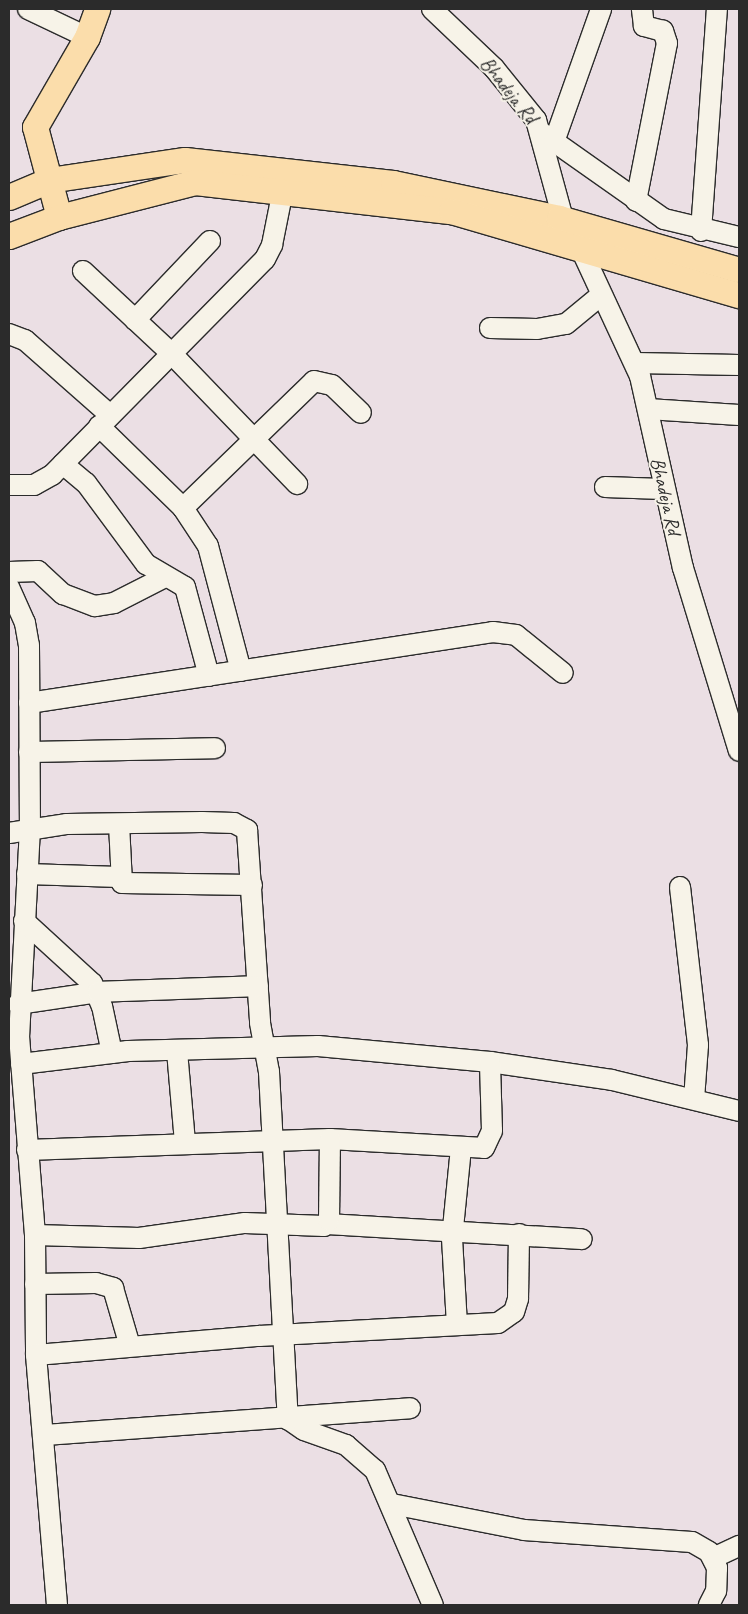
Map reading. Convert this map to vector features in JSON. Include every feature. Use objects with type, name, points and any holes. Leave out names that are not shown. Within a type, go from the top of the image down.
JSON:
[{"type":"main road","points":[[59,217],[36,127],[87,37],[96,9]]},
{"type":"main road","points":[[9,197],[49,180],[185,160],[393,183],[563,219],[739,270]]},
{"type":"main road","points":[[9,236],[59,217],[195,182],[283,190],[451,211],[580,247],[739,295]]},
{"type":"street","points":[[28,9],[87,37]]},
{"type":"street","name":"Bhadeja Rd","points":[[432,9],[494,68],[548,137],[563,219]]},
{"type":"street","points":[[601,9],[548,137],[664,219],[701,230],[739,237]]},
{"type":"street","points":[[636,201],[667,43],[663,31],[644,26],[642,9]]},
{"type":"street","points":[[701,230],[717,9]]},
{"type":"street","points":[[9,485],[34,485],[63,464],[271,250],[283,190]]},
{"type":"street","points":[[135,320],[210,241]]},
{"type":"street","name":"Bhadeja Rd","points":[[580,247],[600,296],[635,363],[648,409],[663,489],[739,751]]},
{"type":"street","points":[[83,271],[171,353],[297,484]]},
{"type":"street","points":[[490,328],[537,329],[566,324],[600,296]]},
{"type":"street","points":[[9,334],[25,340],[104,420],[183,508],[213,557],[240,671]]},
{"type":"street","points":[[635,363],[739,365]]},
{"type":"street","points":[[183,508],[253,438],[314,381],[332,385],[361,413]]},
{"type":"street","points":[[648,409],[739,415]]},
{"type":"street","points":[[63,464],[86,483],[146,564],[185,587],[209,676]]},
{"type":"street","points":[[605,487],[663,489]]},
{"type":"street","points":[[9,572],[38,571],[73,600],[95,606],[114,603],[166,577]]},
{"type":"street","points":[[9,587],[25,623],[29,703],[30,828],[18,1004],[27,1150],[35,1235],[36,1355],[45,1435],[57,1605]]},
{"type":"street","points":[[29,703],[502,632],[516,635],[563,672]]},
{"type":"street","points":[[29,752],[215,748]]},
{"type":"street","points":[[119,824],[119,877],[122,884],[252,885]]},
{"type":"street","points":[[9,833],[30,828],[119,824],[242,825],[249,839],[258,986],[272,1140],[288,1419]]},
{"type":"street","points":[[27,874],[119,877]]},
{"type":"street","points":[[680,886],[698,1045],[694,1099]]},
{"type":"street","points":[[24,921],[98,992],[112,1053]]},
{"type":"street","points":[[18,1004],[98,992],[258,986]]},
{"type":"street","points":[[21,1064],[112,1053],[263,1046],[318,1046],[490,1062],[612,1080],[739,1111]]},
{"type":"street","points":[[177,1050],[185,1142]]},
{"type":"street","points":[[27,1150],[185,1142],[330,1139],[484,1148],[490,1143],[490,1062]]},
{"type":"street","points":[[328,1224],[330,1139]]},
{"type":"street","points":[[457,1325],[453,1229],[460,1148]]},
{"type":"street","points":[[35,1235],[139,1238],[245,1223],[276,1226],[328,1224],[453,1229],[582,1239]]},
{"type":"street","points":[[36,1355],[282,1334],[498,1323],[514,1312],[520,1284],[519,1234]]},
{"type":"street","points":[[35,1284],[96,1283],[113,1288],[130,1346]]},
{"type":"street","points":[[45,1435],[288,1419],[410,1408]]},
{"type":"street","points":[[288,1419],[360,1455],[383,1482],[433,1605]]},
{"type":"street","points":[[392,1504],[524,1530],[685,1540],[701,1545],[713,1558],[718,1580],[709,1605]]},
{"type":"street","points":[[713,1558],[739,1546]]}]
